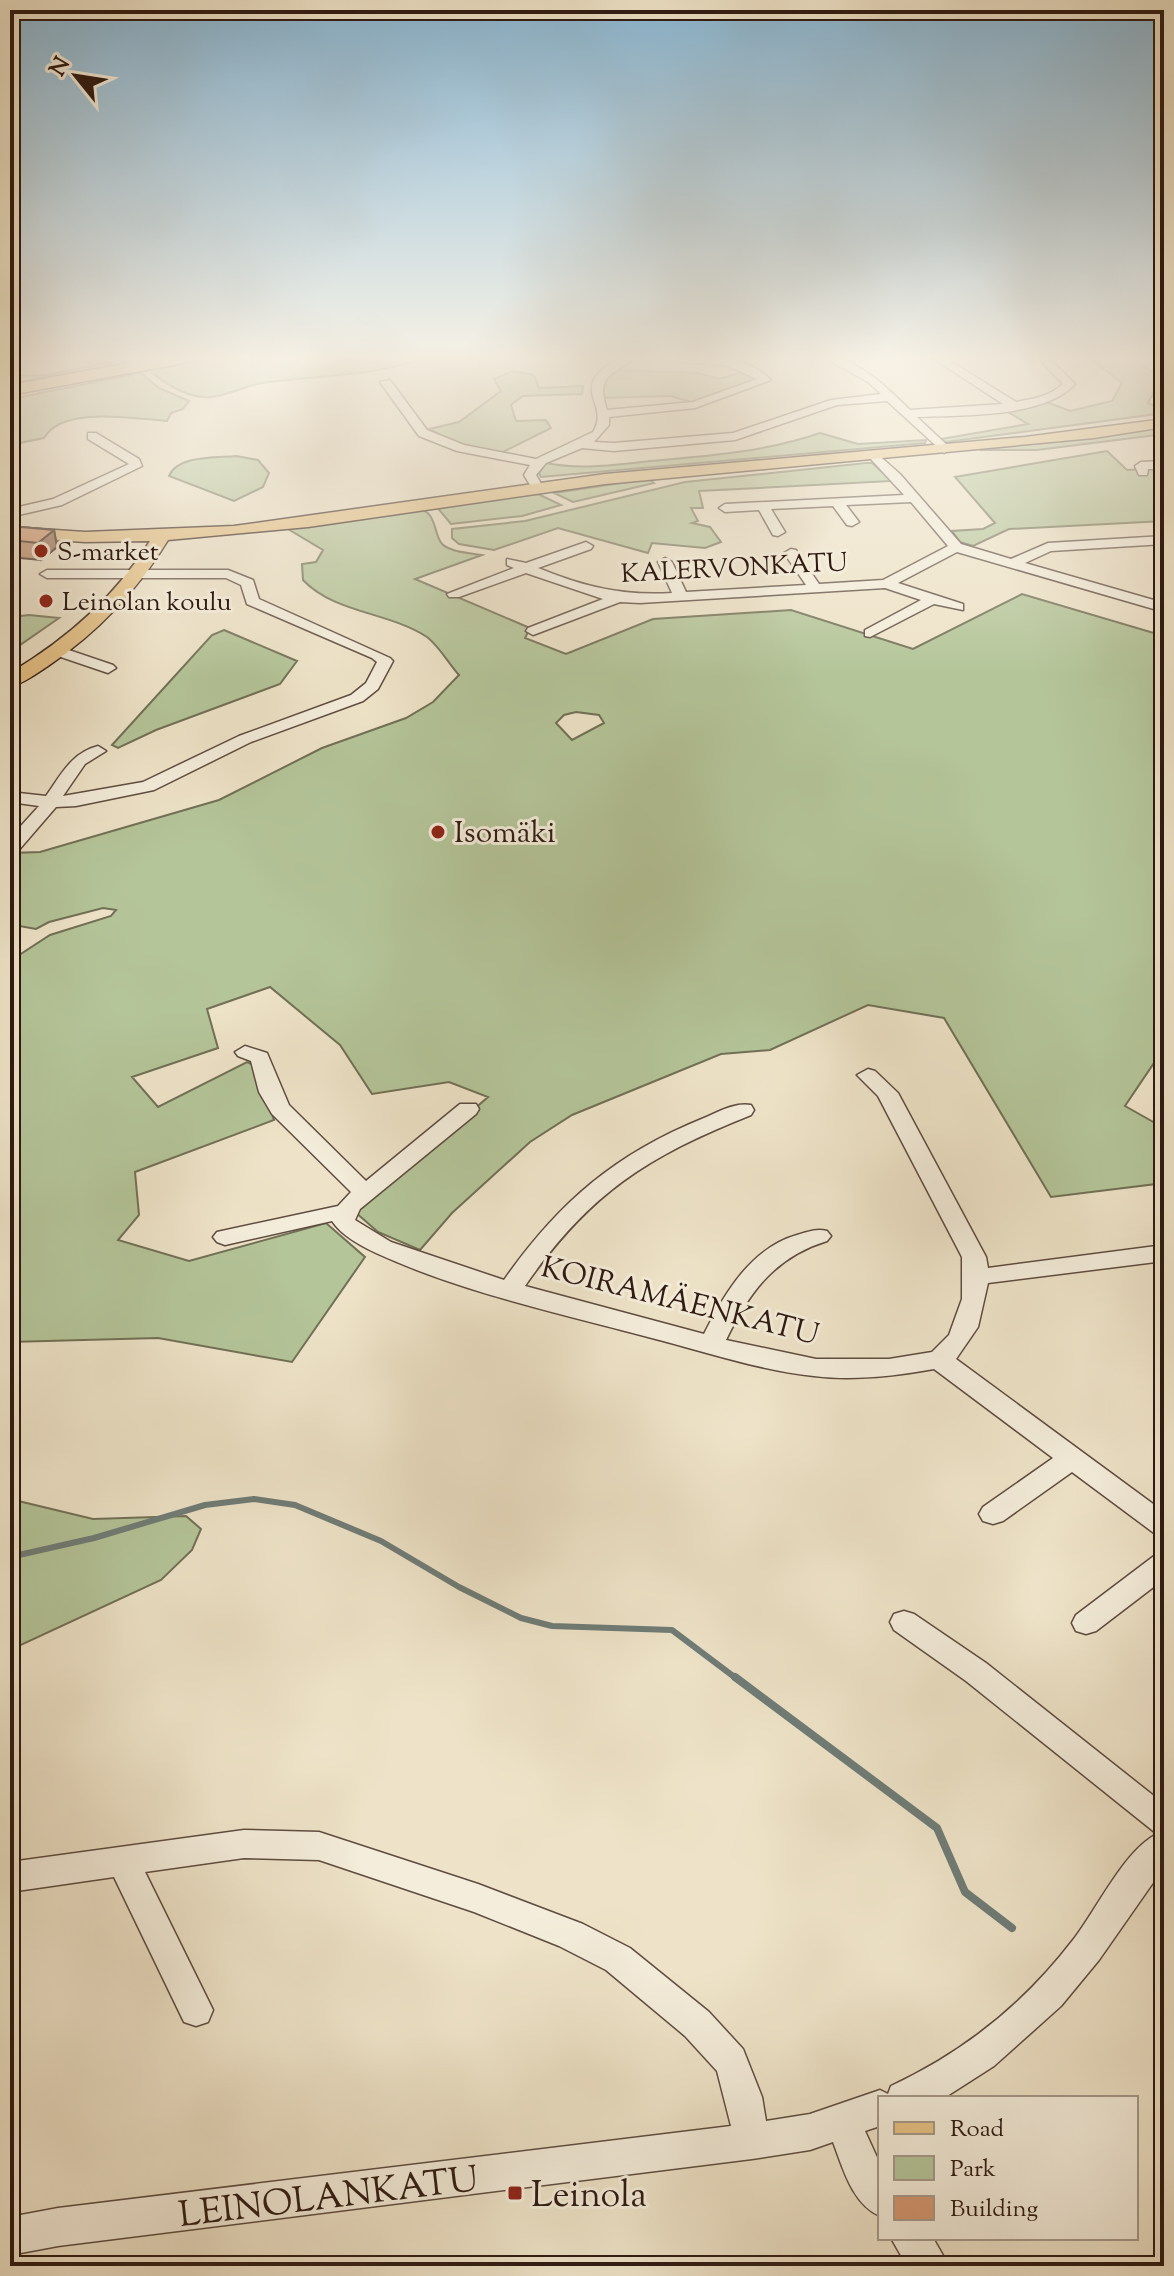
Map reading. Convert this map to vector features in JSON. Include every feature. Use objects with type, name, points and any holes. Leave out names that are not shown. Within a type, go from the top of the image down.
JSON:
[{"type":"main road","points":[[10,532],[161,538],[281,525],[537,487],[788,463]]},
{"type":"main road","points":[[10,681],[57,651],[105,613],[140,574],[161,538]]},
{"type":"street","points":[[10,513],[57,502],[136,466],[135,463]]},
{"type":"street","points":[[537,487],[530,475],[538,463]]},
{"type":"street","points":[[882,463],[956,547],[1164,608]]},
{"type":"street","points":[[1143,472],[1141,466],[1164,465]]},
{"type":"street","points":[[725,508],[914,498]]},
{"type":"street","points":[[837,502],[852,522]]},
{"type":"street","points":[[763,506],[778,532]]},
{"type":"street","points":[[1013,563],[1048,547],[1164,540]]},
{"type":"street","points":[[454,594],[519,565],[586,546]]},
{"type":"street","name":"KALERVONKATU","points":[[519,565],[615,599],[886,584],[956,547]]},
{"type":"street","points":[[791,553],[815,588]]},
{"type":"street","points":[[665,562],[681,596]]},
{"type":"street","points":[[10,797],[51,802],[76,801],[165,781],[245,739],[357,698],[373,686],[385,661],[252,601],[248,583],[238,577],[209,572],[47,574]]},
{"type":"street","points":[[886,584],[958,607]]},
{"type":"street","points":[[533,631],[615,599]]},
{"type":"street","points":[[870,633],[933,599]]},
{"type":"street","points":[[57,651],[108,668]]},
{"type":"street","points":[[12,847],[51,802],[79,761],[98,751]]},
{"type":"street","points":[[245,1052],[260,1057],[270,1092],[280,1109],[365,1193]]},
{"type":"street","points":[[868,1075],[887,1093],[970,1246],[977,1277],[974,1302],[964,1328],[950,1351],[939,1360],[1164,1526]]},
{"type":"street","points":[[225,1237],[347,1211],[468,1109]]},
{"type":"street","points":[[510,1290],[558,1223],[594,1188],[661,1145],[743,1110]]},
{"type":"street","name":"KOIRAMÄENKATU","points":[[347,1211],[343,1220],[346,1225],[383,1247],[510,1290],[777,1362],[816,1368],[889,1368],[939,1360]]},
{"type":"street","points":[[712,1344],[733,1302],[753,1273],[778,1252],[819,1236]]},
{"type":"street","points":[[977,1277],[1164,1253]]},
{"type":"street","points":[[993,1514],[1071,1459]]},
{"type":"street","points":[[1086,1623],[1164,1564]]},
{"type":"street","points":[[904,1622],[976,1672],[1164,1823]]},
{"type":"street","points":[[10,1877],[244,1844],[319,1846],[478,1899],[599,1947],[674,2004],[731,2061],[744,2097],[752,2141]]},
{"type":"street","points":[[908,2096],[984,2055],[1022,2021],[1078,1960],[1133,1881],[1164,1846]]},
{"type":"street","points":[[124,1863],[196,2010]]},
{"type":"street","name":"LEINOLANKATU","points":[[10,2236],[58,2227],[380,2190],[752,2141],[810,2132],[878,2109]]},
{"type":"street","points":[[843,2122],[863,2171],[878,2194]]},
{"type":"street","points":[[911,2240],[930,2266]]},
{"type":"green space","points":[[261,463],[269,473],[263,487],[234,501],[169,476],[180,464]]},
{"type":"green space","points":[[546,463],[598,466],[697,463],[541,477],[539,473]]},
{"type":"green space","points":[[864,463],[872,463],[892,481],[699,491],[703,508],[691,508],[698,521],[692,523],[710,527],[721,542],[705,548],[652,543],[648,553],[558,528],[494,550],[459,544],[452,538],[452,529],[525,521],[685,482]]},
{"type":"green space","points":[[1036,463],[1120,463],[1127,470],[1156,468],[1164,475],[1164,521],[1009,529],[973,546],[960,542],[952,531],[983,529],[995,523],[955,477]]},
{"type":"green space","points":[[648,479],[654,483],[573,502],[554,493]]},
{"type":"green space","points":[[538,494],[561,505],[522,516],[451,524],[436,506]]},
{"type":"green space","points":[[422,509],[433,520],[443,545],[482,555],[415,579],[530,628],[525,638],[566,654],[653,619],[791,610],[913,649],[1022,594],[1164,636],[1164,1054],[1154,1063],[1125,1106],[1164,1128],[1164,1183],[1051,1197],[944,1018],[868,1005],[770,1050],[721,1054],[572,1115],[530,1142],[452,1213],[420,1250],[378,1232],[355,1212],[488,1097],[449,1082],[372,1094],[340,1045],[270,987],[207,1009],[218,1048],[132,1077],[158,1107],[247,1062],[256,1066],[274,1120],[135,1172],[139,1215],[118,1240],[189,1261],[326,1223],[365,1257],[292,1362],[158,1338],[10,1342],[10,961],[50,935],[111,916],[116,910],[103,908],[49,922],[36,929],[10,927],[10,853],[40,852],[219,800],[322,748],[406,718],[433,702],[459,675],[427,637],[396,622],[330,599],[303,580],[302,564],[316,562],[323,550],[288,529]],"holes":[[[576,712],[599,715],[604,723],[572,740],[556,723],[564,715]]]},
{"type":"green space","points":[[20,616],[59,618],[10,652],[10,624]]},
{"type":"green space","points":[[224,630],[297,661],[280,684],[156,730],[118,748],[112,745],[212,635]]},
{"type":"green space","points":[[10,1499],[93,1519],[186,1516],[201,1529],[192,1550],[161,1580],[10,1650]]},
{"type":"building","points":[[10,526],[54,530],[38,543],[10,540]]},
{"type":"waterway","points":[[10,1557],[94,1538],[205,1505],[254,1499],[295,1505],[381,1541],[459,1587],[521,1618],[552,1626],[672,1630],[737,1679]]},
{"type":"waterway","points":[[735,1677],[937,1828],[965,1892],[1012,1928]]},
{"type":"place","name":"S-market","points":[[41,551]]},
{"type":"place","name":"Leinolan koulu","points":[[46,601]]},
{"type":"place","name":"Isomäki","points":[[438,832]]},
{"type":"place","name":"Leinola","points":[[515,2193]]}]
